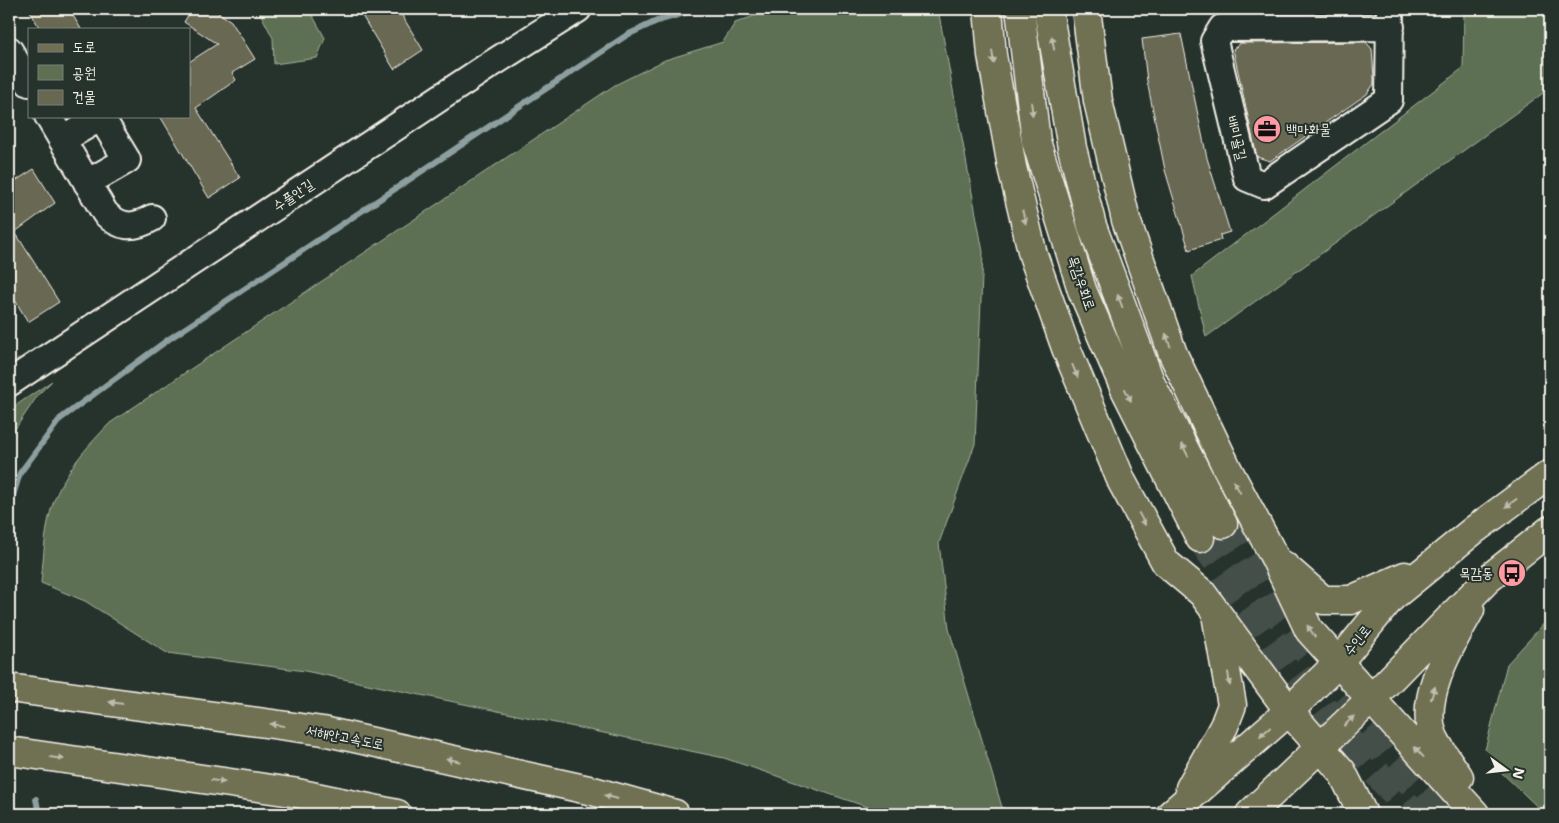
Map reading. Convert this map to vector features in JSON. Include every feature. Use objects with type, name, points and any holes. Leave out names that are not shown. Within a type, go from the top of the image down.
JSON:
[{"type":"main road","points":[[988,9],[992,55],[1012,168],[1033,255],[1066,348],[1122,482],[1166,563],[1202,593],[1289,710],[1342,772],[1363,814]]},
{"type":"main road","name":"목감우회로","points":[[1020,9],[1036,141],[1082,290],[1125,389],[1212,531],[1151,384],[1092,226],[1072,148],[1048,9]]},
{"type":"main road","points":[[1086,9],[1098,101],[1126,220],[1173,354],[1227,468],[1275,558],[1308,630],[1475,814]]},
{"type":"main road","name":"수인로","points":[[1175,811],[1289,710],[1338,663],[1390,598],[1474,530],[1550,474]]},
{"type":"main road","points":[[1250,814],[1322,748],[1488,579],[1550,530]]},
{"type":"main road","points":[[1275,558],[1323,600],[1351,600],[1431,565]]},
{"type":"main road","points":[[1483,814],[1434,737],[1429,704],[1446,653],[1488,579]]},
{"type":"main road","points":[[1175,811],[1224,726],[1232,705],[1216,614]]},
{"type":"main road","name":"서해안고속도로","points":[[9,688],[323,732],[593,791],[675,814]]},
{"type":"main road","points":[[9,751],[292,792],[397,814]]},
{"type":"street","name":"수풀안길","points":[[9,383],[484,68],[578,9]]},
{"type":"street","name":"배미골길","points":[[1390,18],[1389,100],[1264,185],[1247,178],[1214,41],[1222,28],[1390,18]]},
{"type":"street","points":[[9,50],[28,82]]},
{"type":"street","points":[[49,118],[105,213],[119,224],[135,226],[152,218]]},
{"type":"street","points":[[62,140],[99,118]]},
{"type":"street","points":[[87,182],[126,160],[102,118]]},
{"type":"green space","points":[[258,9],[309,9],[325,38],[317,58],[274,64],[273,38]]},
{"type":"green space","points":[[773,9],[938,9],[983,252],[975,444],[939,543],[949,629],[1004,814],[888,814],[724,758],[305,671],[167,653],[85,601],[41,583],[47,530],[57,493],[80,456],[110,423],[615,85],[665,60],[723,42],[735,23]]},
{"type":"green space","points":[[1464,9],[1550,9],[1550,88],[1206,337],[1192,276],[1463,68]]},
{"type":"green space","points":[[52,381],[38,395],[9,438],[9,410]]},
{"type":"green space","points":[[1550,617],[1550,814],[1545,814],[1502,773],[1485,750],[1507,664]]},
{"type":"building","points":[[29,9],[69,9],[80,28],[39,28]]},
{"type":"building","points":[[192,9],[213,9],[231,21],[255,59],[232,73],[236,80],[196,108],[240,178],[209,198],[161,118],[190,118],[190,61],[217,44],[184,22]]},
{"type":"building","points":[[358,9],[398,9],[423,50],[394,69]]},
{"type":"building","points":[[1181,34],[1207,158],[1230,232],[1220,235],[1221,240],[1189,250],[1165,170],[1147,81],[1142,39]]},
{"type":"building","points":[[1366,42],[1372,49],[1374,78],[1374,84],[1367,94],[1270,161],[1257,157],[1233,49],[1241,43]]},
{"type":"building","points":[[34,169],[55,203],[15,232],[59,302],[28,322],[9,290],[9,185]]},
{"type":"waterway","points":[[9,508],[20,473],[60,419],[169,339],[627,35],[657,21],[698,9]]},
{"type":"waterway","points":[[36,799],[39,814]]},
{"type":"tunnel","points":[[1223,524],[1280,616],[1391,762],[1442,814]]},
{"type":"tunnel","points":[[1200,538],[1276,645],[1329,715],[1356,749],[1415,814]]},
{"type":"place","name":"백마화물","points":[[1267,129]]},
{"type":"place","name":"목감동","points":[[1512,573]]}]
